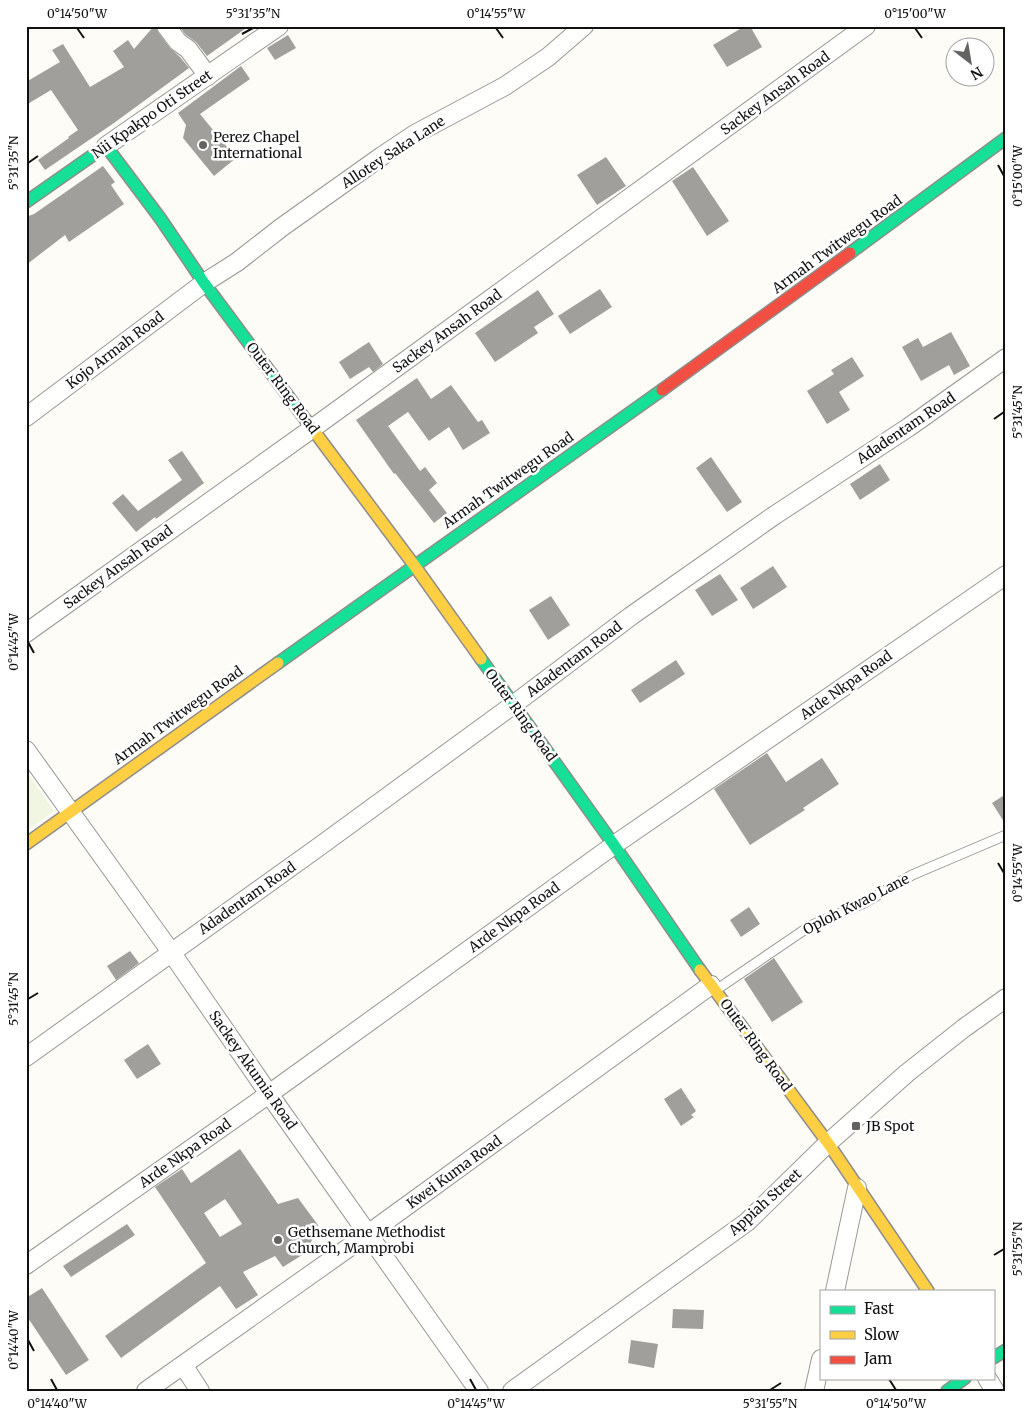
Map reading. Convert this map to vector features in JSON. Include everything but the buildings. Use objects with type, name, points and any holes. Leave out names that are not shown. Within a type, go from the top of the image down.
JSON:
[{"type":"street","points":[[166,26],[178,42],[188,49],[208,76]]},
{"type":"street","name":"Nii Kpakpo Oti Street","points":[[26,202],[279,26]]},
{"type":"street","name":"Allotey Saka Lane","points":[[204,283],[237,262],[282,227],[382,156],[416,134],[505,86],[548,57],[584,26]]},
{"type":"street","name":"Sackey Ansah Road","points":[[26,633],[313,428],[866,26]]},
{"type":"street","name":"Armah Twitwegu Road","points":[[26,844],[414,565],[720,349],[1006,138]]},
{"type":"street","name":"Outer Ring Road","points":[[106,146],[160,218],[204,283],[414,565],[614,845],[713,988],[828,1143],[856,1188],[927,1290]]},
{"type":"street","name":"Kojo Armah Road","points":[[26,417],[204,283]]},
{"type":"street","name":"Adadentam Road","points":[[26,1057],[312,852],[639,610],[775,515],[910,427],[1006,358]]},
{"type":"street","name":"Arde Nkpa Road","points":[[26,1265],[269,1094],[614,845],[1006,575]]},
{"type":"street","name":"Sackey Akumia Road","points":[[26,750],[171,952],[479,1391]]},
{"type":"street","name":"Kwei Kuma Road","points":[[146,1391],[713,988]]},
{"type":"street","name":"Appiah Street","points":[[512,1391],[747,1222],[828,1143],[908,1073],[964,1028],[1006,998]]},
{"type":"street","points":[[835,1290],[856,1188]]},
{"type":"street","points":[[994,1357],[1006,1350]]},
{"type":"street","points":[[814,1391],[820,1364]]},
{"type":"street","points":[[183,1365],[200,1391]]},
{"type":"street","points":[[947,1391],[962,1380]]},
{"type":"street","points":[[988,1380],[995,1391]]},
{"type":"lane","name":"Oploh Kwao Lane","points":[[713,988],[810,926],[864,903],[912,875],[1006,835]]},
{"type":"green space","points":[[26,771],[54,811],[26,831]]},
{"type":"traffic: fast","points":[[850,253],[1006,138]]},
{"type":"traffic: fast","points":[[26,202],[106,146],[160,218],[204,283],[317,435]]},
{"type":"traffic: fast","points":[[278,663],[662,390]]},
{"type":"traffic: fast","points":[[481,659],[614,845],[700,970]]},
{"type":"traffic: fast","points":[[994,1357],[1006,1350]]},
{"type":"traffic: fast","points":[[947,1391],[962,1380]]},
{"type":"traffic: slow","points":[[317,435],[481,659]]},
{"type":"traffic: slow","points":[[26,844],[278,663]]},
{"type":"traffic: slow","points":[[700,970],[828,1143],[927,1290]]},
{"type":"traffic: jam","points":[[662,390],[850,253]]},
{"type":"place","name":"Perez Chapel International","points":[[203,145]]},
{"type":"place","name":"JB Spot","points":[[856,1126]]},
{"type":"place","name":"Gethsemane Methodist Church, Mamprobi","points":[[278,1240]]}]
